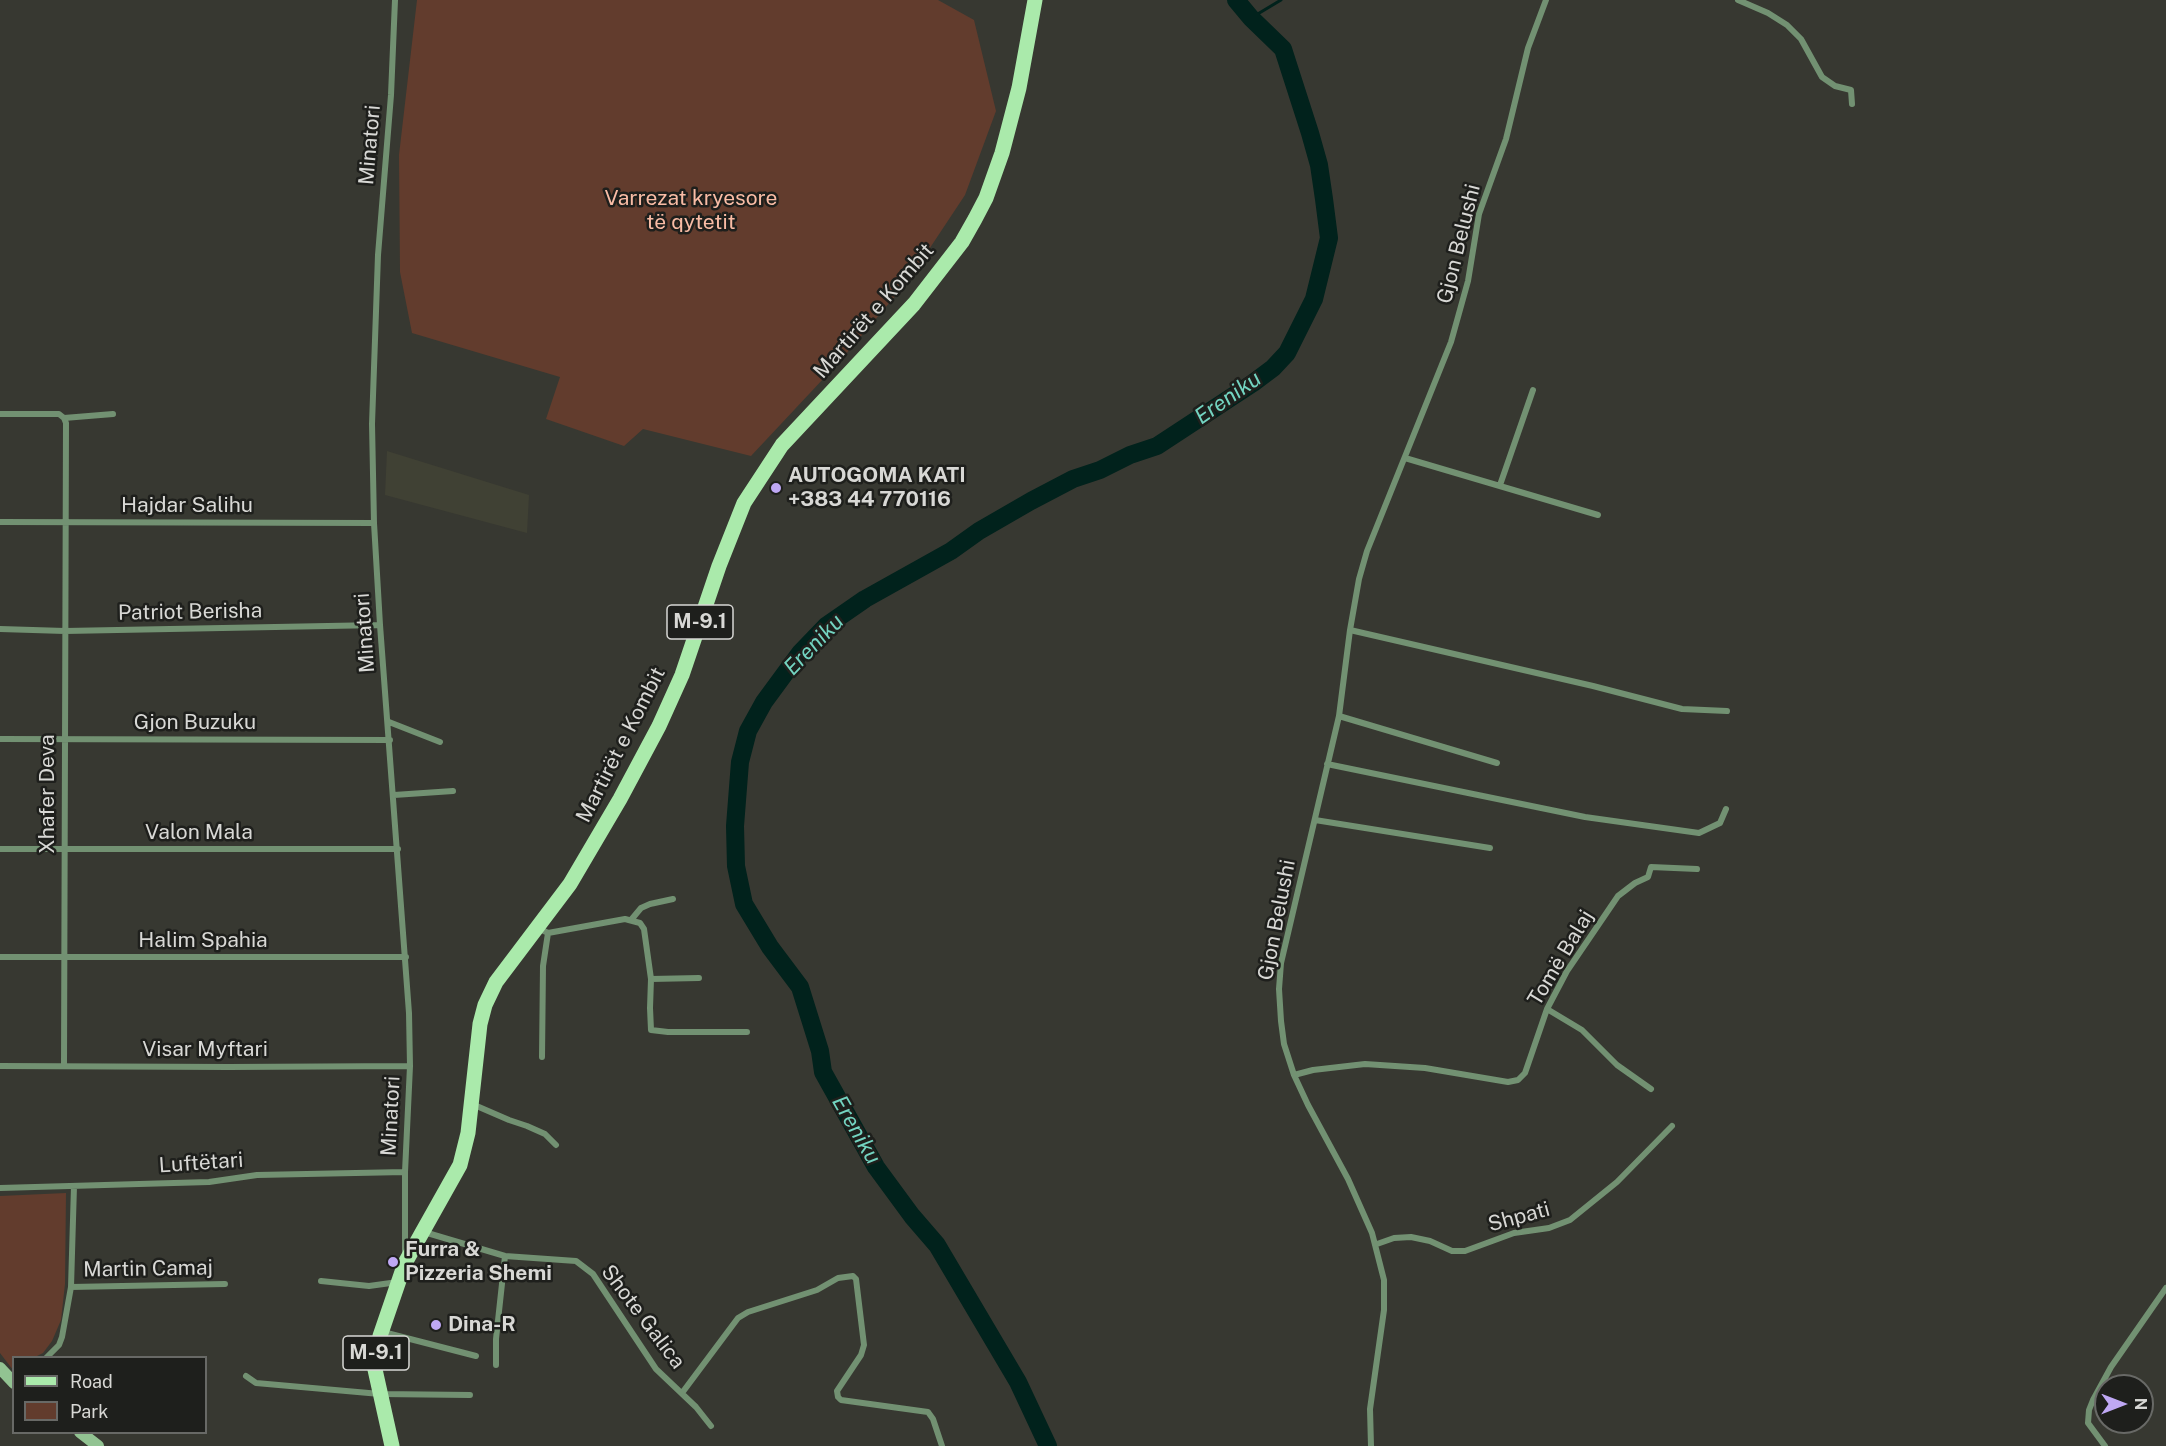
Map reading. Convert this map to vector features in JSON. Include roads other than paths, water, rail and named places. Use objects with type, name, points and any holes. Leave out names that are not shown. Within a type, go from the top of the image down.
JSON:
[{"type":"main road","name":"Martirët e Kombit","points":[[392,1446],[374,1365],[382,1332],[405,1263],[460,1165],[468,1133],[480,1024],[485,1005],[496,982],[542,930],[620,799],[659,726],[682,675],[719,566],[744,503],[782,445],[914,304],[962,242],[975,219],[986,198],[1002,153],[1019,88],[1035,3]]},
{"type":"main road","points":[[0,1368],[12,1381]]},
{"type":"main road","points":[[83,1434],[98,1446]]},
{"type":"street","name":"Minatori","points":[[395,0],[372,424],[374,523],[380,625],[406,957],[410,1066],[405,1172],[405,1263]]},
{"type":"street","name":"Gjon Belushi","points":[[1371,1446],[1371,1409],[1384,1311],[1384,1280],[1377,1244],[1348,1179],[1294,1076],[1284,1044],[1281,1021],[1279,989],[1281,963],[1339,716],[1359,579],[1367,551],[1451,342],[1468,281],[1479,214],[1506,140],[1528,48],[1546,0]]},
{"type":"street","points":[[1738,0],[1768,13],[1787,26],[1801,39],[1822,77],[1835,86],[1851,90],[1852,104]]},
{"type":"street","points":[[1500,485],[1533,390]]},
{"type":"street","points":[[0,414],[59,414],[64,418],[112,414]]},
{"type":"street","name":"Xhafer Deva","points":[[64,418],[66,423],[64,1065]]},
{"type":"street","points":[[1405,458],[1598,515]]},
{"type":"street","name":"Hajdar Salihu","points":[[0,522],[374,523]]},
{"type":"street","name":"Patriot Berisha","points":[[0,629],[65,631],[380,625]]},
{"type":"street","points":[[1350,630],[1682,709],[1726,711]]},
{"type":"street","points":[[1339,716],[1497,763]]},
{"type":"street","points":[[389,722],[440,742]]},
{"type":"street","name":"Gjon Buzuku","points":[[0,739],[390,740]]},
{"type":"street","points":[[1328,764],[1585,817],[1699,833],[1719,823],[1726,809]]},
{"type":"street","points":[[394,795],[453,791]]},
{"type":"street","points":[[1315,820],[1490,848]]},
{"type":"street","name":"Valon Mala","points":[[0,849],[398,849]]},
{"type":"street","name":"Tomë Balaj","points":[[1294,1076],[1313,1070],[1365,1064],[1425,1068],[1508,1082],[1518,1080],[1525,1073],[1547,1008],[1567,971],[1618,896],[1635,883],[1648,877],[1650,867],[1697,869]]},
{"type":"street","points":[[631,920],[642,908],[673,899]]},
{"type":"street","points":[[542,1057],[542,930],[625,919],[640,923],[644,929],[651,979],[651,1030],[747,1032]]},
{"type":"street","name":"Halim Spahia","points":[[0,957],[406,957]]},
{"type":"street","points":[[651,979],[699,978]]},
{"type":"street","points":[[1547,1008],[1582,1030],[1617,1065],[1651,1089]]},
{"type":"street","name":"Visar Myftari","points":[[0,1066],[410,1066]]},
{"type":"street","points":[[471,1104],[546,1134],[556,1145]]},
{"type":"street","name":"Shpati","points":[[1377,1244],[1394,1238],[1411,1237],[1430,1241],[1452,1251],[1465,1251],[1514,1233],[1549,1228],[1570,1220],[1617,1182],[1672,1126]]},
{"type":"street","name":"Luftëtari","points":[[0,1188],[209,1182],[257,1175],[405,1172]]},
{"type":"street","name":"Martin Camaj","points":[[48,1356],[59,1345],[62,1337],[71,1287],[74,1186]]},
{"type":"street","name":"Shote Galica","points":[[424,1231],[505,1256],[576,1261],[593,1274],[656,1369],[696,1407],[711,1426]]},
{"type":"street","points":[[496,1365],[496,1338],[505,1256]]},
{"type":"street","name":"Shote Galica","points":[[682,1393],[738,1318],[748,1312],[817,1290],[838,1278],[853,1276],[856,1279],[864,1345],[861,1355],[837,1391],[838,1397],[841,1400],[928,1412],[933,1419],[942,1446]]},
{"type":"street","points":[[321,1281],[369,1286],[399,1282]]},
{"type":"street","name":"Martin Camaj","points":[[71,1287],[225,1284]]},
{"type":"street","points":[[2104,1446],[2088,1423],[2089,1410],[2111,1367],[2166,1288]]},
{"type":"street","points":[[382,1332],[476,1356]]},
{"type":"street","points":[[246,1376],[256,1383],[380,1394],[470,1395]]},
{"type":"waterway","name":"Ereniku","points":[[1048,1446],[1018,1382],[937,1245],[912,1216],[876,1167],[823,1072],[820,1051],[800,987],[770,947],[744,904],[736,866],[735,826],[740,762],[748,731],[764,702],[800,653],[826,626],[865,599],[951,551],[979,531],[1031,501],[1073,479],[1157,446],[1253,383],[1273,368],[1287,353],[1314,299],[1329,238],[1324,199],[1319,165],[1283,49],[1236,0]]},
{"type":"waterway","points":[[1251,18],[1281,0]]},
{"type":"place","name":"AUTOGOMA KATI +383 44 770116","points":[[776,488]]},
{"type":"place","name":"Furra & Pizzeria Shemi","points":[[393,1262]]},
{"type":"place","name":"Dina-R","points":[[436,1325]]},
{"type":"park label","name":"Varrezat kryesore të qytetit","points":[[691,211]]}]
